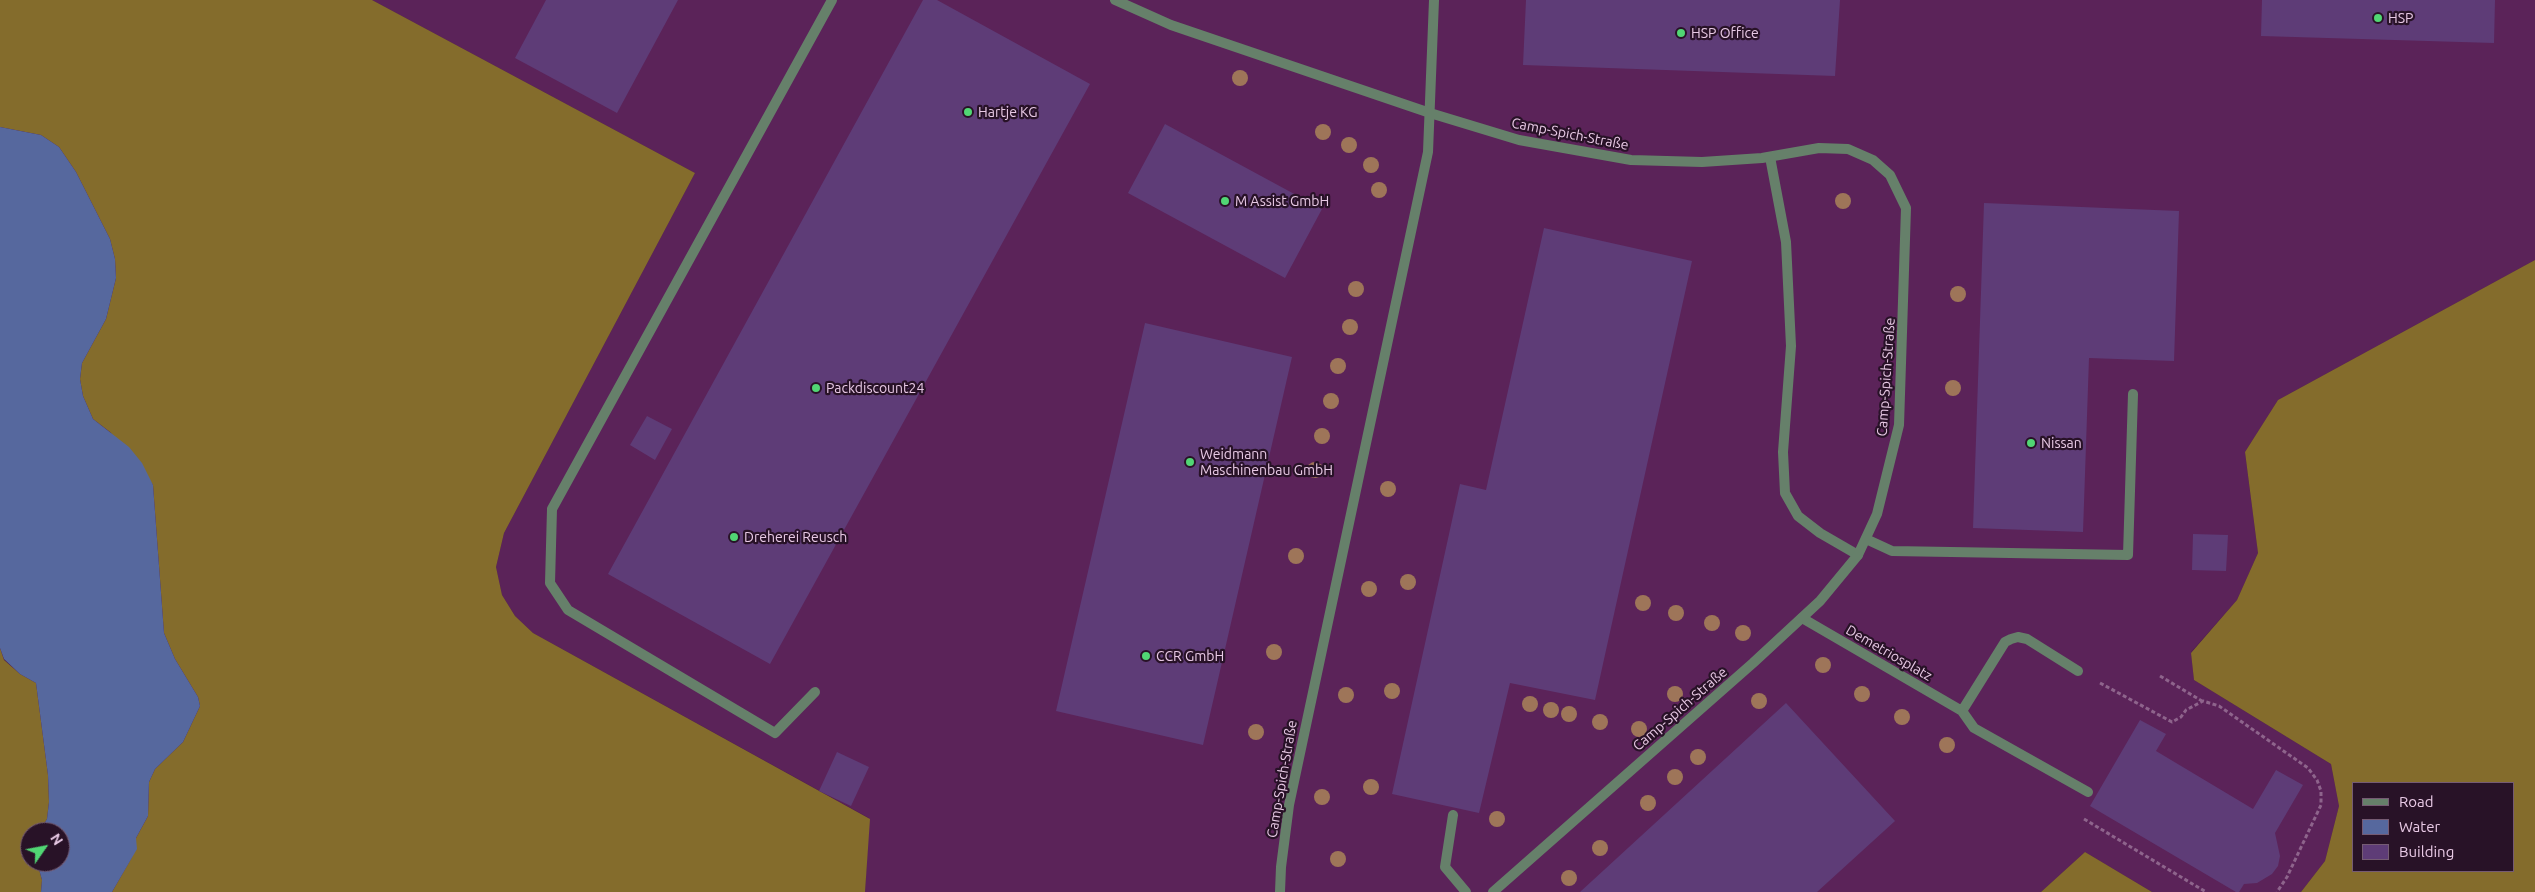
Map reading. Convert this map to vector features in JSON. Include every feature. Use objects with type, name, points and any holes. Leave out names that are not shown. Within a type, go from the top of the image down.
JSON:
[{"type":"street","points":[[815,692],[775,733],[568,610],[550,583],[552,510],[832,0]]},
{"type":"street","name":"Camp-Spich-Straße","points":[[1115,0],[1171,25],[1430,113],[1519,140],[1631,160],[1702,162],[1770,157],[1819,148],[1848,149],[1873,160],[1890,175],[1906,208],[1899,425],[1882,499],[1858,555],[1841,578],[1802,618],[1492,892]]},
{"type":"street","name":"Camp-Spich-Straße","points":[[1280,892],[1281,867],[1289,805],[1428,152],[1434,0]]},
{"type":"street","points":[[1770,157],[1786,242],[1791,346],[1783,452],[1785,493],[1798,516],[1820,533],[1858,555]]},
{"type":"street","points":[[1866,538],[1892,551],[2128,555],[2134,394]]},
{"type":"street","name":"Demetriosplatz","points":[[1802,618],[1962,711],[1974,728],[2088,792]]},
{"type":"street","points":[[1962,711],[2000,649],[2011,639],[2018,637],[2026,640],[2078,671]]},
{"type":"street","points":[[1453,815],[1445,867],[1466,892]]},
{"type":"path","points":[[2078,671],[2172,722],[2186,710],[2203,701]]},
{"type":"path","points":[[2160,676],[2203,701],[2219,706],[2308,768],[2317,780],[2321,791],[2321,806],[2287,877],[2276,892]]},
{"type":"path","points":[[2088,792],[2076,814],[2206,892]]},
{"type":"shaded area","points":[[0,0],[372,0],[695,173],[504,533],[496,567],[502,595],[515,616],[533,633],[870,819],[865,892],[112,892],[132,857],[136,838],[148,816],[149,782],[155,769],[183,742],[200,706],[198,697],[175,659],[164,633],[153,485],[110,432],[93,419],[83,396],[80,379],[82,363],[106,319],[116,278],[115,259],[110,239],[76,172],[59,147],[41,135],[0,127]]},
{"type":"shaded area","points":[[372,0],[2535,0],[2535,260],[2278,400],[2245,452],[2258,553],[2237,600],[2191,652],[2194,680],[2331,764],[2339,806],[2325,861],[2301,892],[2152,892],[2085,852],[2041,892],[865,892],[869,818],[533,633],[515,616],[502,595],[496,567],[504,533],[695,173]]},
{"type":"shaded area","points":[[2535,260],[2535,892],[2301,892],[2325,861],[2339,806],[2331,764],[2194,680],[2191,653],[2237,600],[2258,553],[2245,452],[2278,400]]},
{"type":"shaded area","points":[[0,648],[4,660],[20,674],[36,683],[48,775],[49,802],[45,822],[20,822],[20,872],[40,872],[42,880],[41,892],[0,892]]},
{"type":"shaded area","points":[[2085,852],[2152,892],[2041,892]]},
{"type":"water","points":[[0,127],[41,135],[59,147],[76,172],[110,239],[115,259],[116,278],[106,319],[82,363],[80,379],[83,396],[93,419],[129,447],[142,463],[153,485],[164,633],[175,659],[198,697],[200,706],[183,742],[155,769],[149,782],[148,816],[136,838],[137,849],[112,892],[41,892],[42,880],[40,872],[70,872],[70,822],[45,822],[49,802],[48,775],[36,683],[20,674],[4,659],[0,648]]},
{"type":"building","points":[[546,0],[678,0],[617,113],[515,58]]},
{"type":"building","points":[[923,0],[937,0],[1090,84],[770,664],[608,574]]},
{"type":"building","name":"HSP Office","points":[[1526,0],[1840,0],[1835,76],[1523,65]]},
{"type":"building","name":"HSP","points":[[2262,0],[2495,0],[2494,43],[2261,36]]},
{"type":"building","name":"M Assist GmbH","points":[[1165,124],[1322,209],[1285,278],[1128,193]]},
{"type":"building","name":"Nissan","points":[[1984,203],[2179,211],[2174,361],[2089,358],[2083,532],[1973,528]]},
{"type":"building","points":[[1544,228],[1692,261],[1595,700],[1510,683],[1479,813],[1392,794],[1460,484],[1486,490]]},
{"type":"building","name":"Weidmann Maschinenbau GmbH","points":[[1145,323],[1292,357],[1203,745],[1056,711]]},
{"type":"building","points":[[647,416],[672,429],[655,460],[630,445]]},
{"type":"building","points":[[2193,534],[2228,535],[2226,571],[2192,570]]},
{"type":"building","points":[[1786,703],[1895,821],[1817,892],[1580,892]]},
{"type":"building","points":[[2140,720],[2166,734],[2156,751],[2253,809],[2276,770],[2303,785],[2275,833],[2280,856],[2278,866],[2272,874],[2257,883],[2244,884],[2239,892],[2236,892],[2090,806]]},
{"type":"building","points":[[837,752],[869,767],[851,806],[819,791]]},
{"type":"place","name":"HSP","points":[[2378,18]]},
{"type":"place","name":"HSP Office","points":[[1681,33]]},
{"type":"place","name":"Hartje KG","points":[[968,112]]},
{"type":"place","name":"M Assist GmbH","points":[[1225,201]]},
{"type":"place","name":"Packdiscount24","points":[[816,388]]},
{"type":"place","name":"Nissan","points":[[2031,443]]},
{"type":"place","name":"Weidmann Maschinenbau GmbH","points":[[1190,462]]},
{"type":"place","name":"Dreherei Reusch","points":[[734,537]]},
{"type":"place","name":"CCR GmbH","points":[[1146,656]]}]
